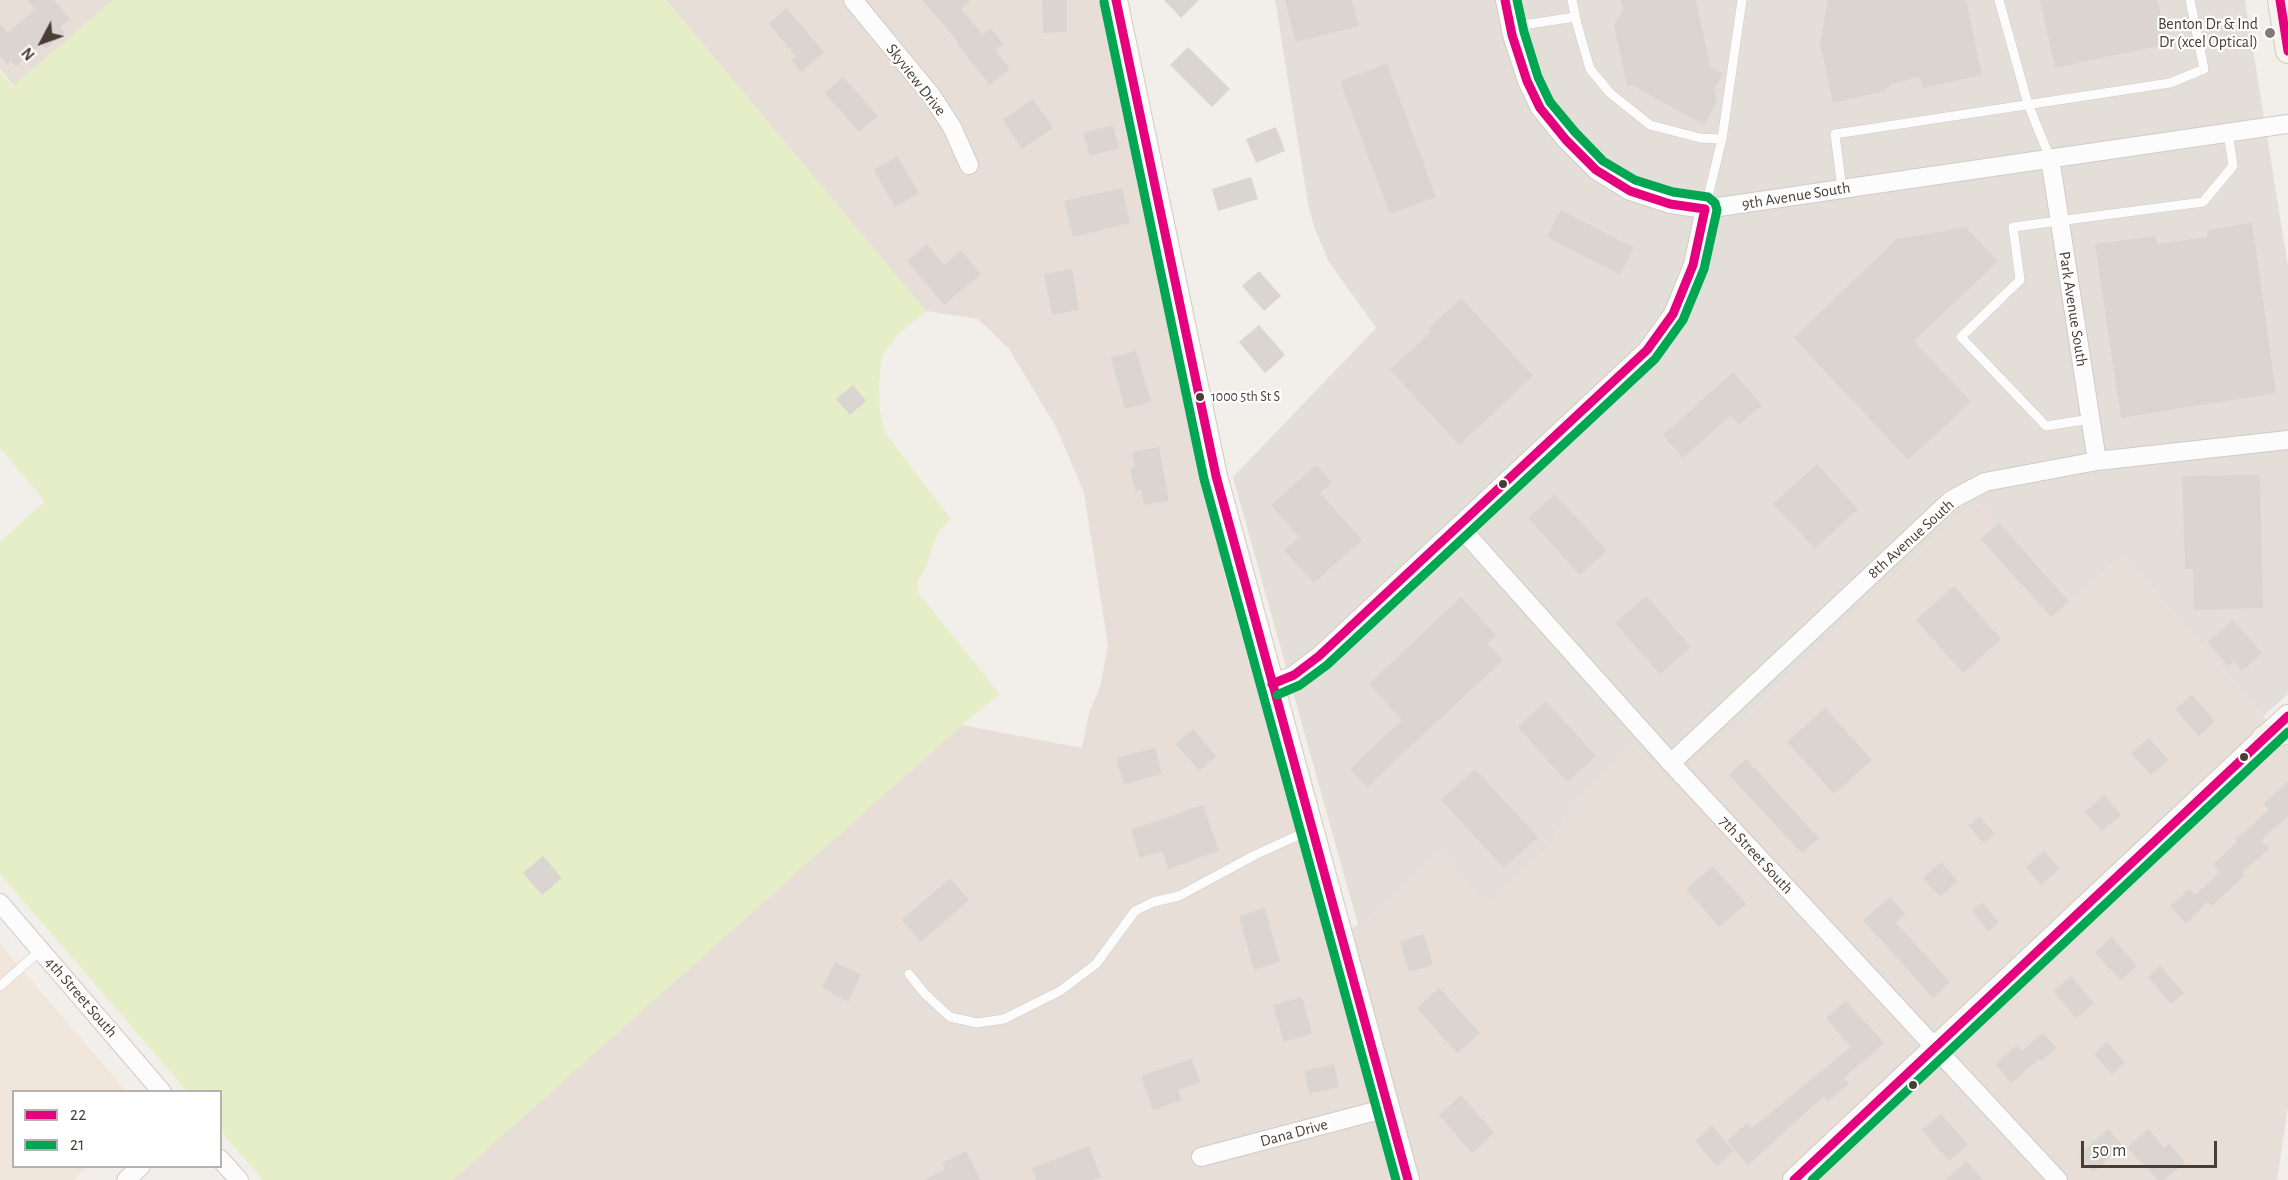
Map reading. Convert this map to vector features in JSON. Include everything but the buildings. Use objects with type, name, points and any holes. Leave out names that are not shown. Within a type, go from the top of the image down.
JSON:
[{"type":"main road","points":[[2280,0],[2288,51]]},
{"type":"main road","points":[[2264,738],[2288,731]]},
{"type":"street","name":"Skyview Drive","points":[[854,0],[931,96],[952,127],[969,165]]},
{"type":"street","points":[[1116,0],[1216,476],[1408,1180]]},
{"type":"street","name":"9th Avenue South","points":[[1505,0],[1510,27],[1527,81],[1540,108],[1566,140],[1596,170],[1630,191],[1670,204],[1705,209],[2288,124]]},
{"type":"street","name":"Park Avenue South","points":[[2050,158],[2097,461]]},
{"type":"street","points":[[1272,684],[1294,675],[1319,656],[1647,350],[1673,314],[1689,275],[1705,209]]},
{"type":"street","name":"8th Avenue South","points":[[1671,763],[1951,500],[1985,482],[2097,461],[2288,440]]},
{"type":"street","name":"7th Street South","points":[[1459,526],[1671,763],[2058,1180]]},
{"type":"street","points":[[1794,1180],[2288,716]]},
{"type":"street","name":"4th Street South","points":[[0,903],[160,1090]]},
{"type":"street","name":"Dana Drive","points":[[1201,1157],[1387,1108]]},
{"type":"street","points":[[222,1161],[239,1180]]},
{"type":"street","points":[[126,1180],[140,1168]]},
{"type":"lane","points":[[1572,0],[1590,69],[1610,93],[1650,125],[1700,138],[1722,139]]},
{"type":"lane","points":[[1705,209],[1722,139],[1742,0]]},
{"type":"lane","points":[[1999,0],[2028,104],[2050,158]]},
{"type":"lane","points":[[1842,189],[1835,134],[2170,83],[2204,69],[2190,0]]},
{"type":"lane","points":[[1510,27],[1575,17]]},
{"type":"lane","points":[[2090,419],[2046,426],[1961,337],[2020,280],[2013,227],[2203,202],[2233,166],[2228,133]]},
{"type":"lane","points":[[909,974],[925,994],[950,1017],[977,1023],[1004,1019],[1060,991],[1096,964],[1135,911],[1152,902],[1179,896],[1255,855],[1312,829]]},
{"type":"lane","points":[[0,986],[41,950]]},
{"type":"shaded area","points":[[0,0],[172,0],[38,115],[0,69]]},
{"type":"shaded area","points":[[666,0],[1104,0],[1227,585],[1331,938],[1376,913],[1440,851],[1489,904],[1551,846],[1564,820],[1578,801],[1634,744],[1672,786],[1961,513],[1982,503],[2071,602],[2123,555],[2288,745],[2288,1107],[2277,1180],[450,1180],[962,725],[1082,748],[1089,713],[1100,687],[1108,646],[1084,493],[1056,427],[1009,349],[978,319],[926,311]]},
{"type":"shaded area","points":[[1275,0],[2245,0],[2288,266],[2288,694],[2263,716],[2123,555],[2071,602],[1981,503],[1961,513],[1672,786],[1634,744],[1578,801],[1564,820],[1551,846],[1488,905],[1440,851],[1376,913],[1358,925],[1233,477],[1376,328],[1329,262],[1316,232],[1309,209]]},
{"type":"shaded area","points":[[0,944],[125,1090],[12,1090],[12,1168],[87,1168],[73,1180],[0,1180]]},
{"type":"green space","points":[[113,0],[666,0],[926,311],[895,337],[882,356],[879,385],[880,411],[885,433],[951,519],[938,532],[925,569],[918,580],[918,593],[1000,694],[962,725],[453,1180],[263,1180],[222,1132],[222,1090],[186,1090],[0,874],[0,542],[45,501],[0,448],[0,72],[17,91],[13,86]]},
{"type":"transit line","name":"22","points":[[1116,0],[1216,476],[1408,1180]]},
{"type":"transit line","name":"22","points":[[1272,684],[1294,675],[1319,656],[1647,350],[1673,314],[1693,265],[1705,209],[1670,204],[1630,191],[1596,170],[1566,140],[1540,108],[1527,81],[1512,35],[1505,0]]},
{"type":"transit line","name":"21","points":[[1277,695],[1300,685],[1327,665],[1655,359],[1683,320],[1704,269],[1717,210],[1715,203],[1708,197],[1673,192],[1635,180],[1603,161],[1550,102],[1538,77],[1517,0]]},
{"type":"transit line","name":"22","points":[[2280,0],[2288,51]]},
{"type":"transit line","name":"21","points":[[1104,2],[1204,479],[1396,1180]]},
{"type":"transit line","name":"22","points":[[1794,1180],[2288,716]]},
{"type":"transit line","name":"21","points":[[1812,1180],[2288,732]]},
{"type":"place","name":"Benton Dr & Ind Dr (xcel Optical)","points":[[2270,33]]},
{"type":"place","name":"1000 5th St S","points":[[1200,397]]}]
